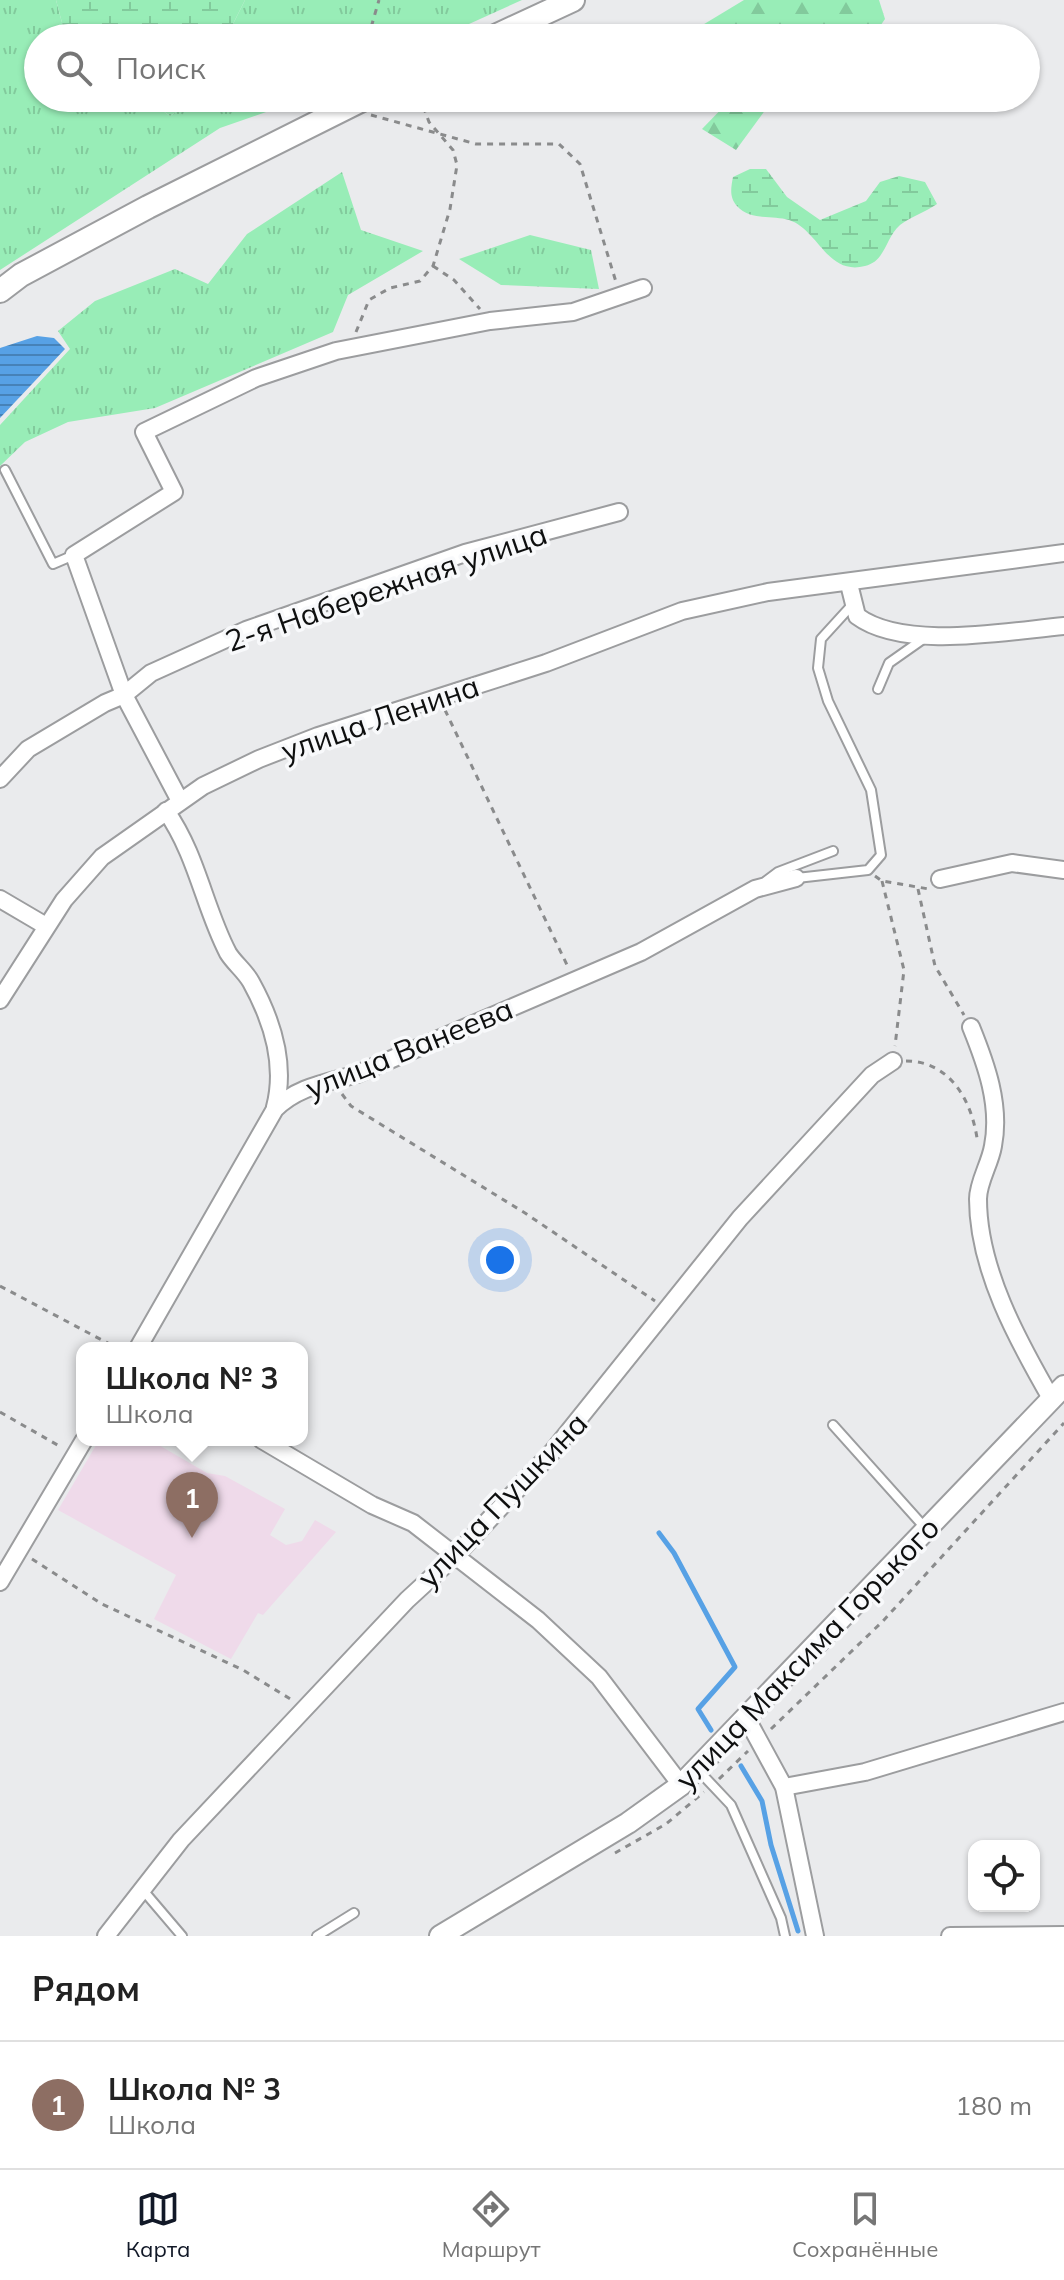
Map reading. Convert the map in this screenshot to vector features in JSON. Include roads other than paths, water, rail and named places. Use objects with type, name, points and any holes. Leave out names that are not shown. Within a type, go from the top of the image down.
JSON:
[{"type":"main road","points":[[521,24],[573,0]]},
{"type":"main road","points":[[0,291],[21,275],[148,207],[338,112]]},
{"type":"street","points":[[310,1086],[296,1085],[281,1066],[251,982],[229,954],[173,806],[124,695],[74,555],[174,492],[144,432],[256,378],[353,348],[490,321],[573,312],[643,288]]},
{"type":"street","name":"2-я Набережная улица","points":[[0,779],[28,749],[124,695],[151,673],[246,630],[465,553],[619,512]]},
{"type":"street","name":"улица Ленина","points":[[0,1000],[46,926],[102,857],[173,806],[259,759],[546,663],[682,611],[768,592],[849,584],[1064,553]]},
{"type":"street","points":[[849,584],[852,605],[857,616],[865,622],[926,636],[1064,626]]},
{"type":"street","points":[[940,879],[1012,863],[1064,870]]},
{"type":"street","name":"улица Ванеева","points":[[141,1342],[275,1109],[291,1094],[332,1082],[574,981],[663,942],[755,889],[796,878]]},
{"type":"street","points":[[0,899],[46,926]]},
{"type":"street","points":[[971,1027],[986,1064],[994,1109],[994,1145],[978,1195],[988,1257],[1010,1319],[1058,1393]]},
{"type":"street","name":"улица Пушкина","points":[[106,1936],[181,1840],[407,1600],[457,1554],[553,1451],[740,1218],[872,1075],[893,1061]]},
{"type":"street","points":[[275,1109],[281,1066]]},
{"type":"street","name":"улица Максима Горького","points":[[440,1936],[628,1823],[681,1785],[1058,1393]]},
{"type":"street","points":[[272,1446],[372,1505],[413,1523],[457,1554],[586,1663],[681,1785]]},
{"type":"street","points":[[0,1582],[79,1447]]},
{"type":"street","points":[[784,1787],[865,1772],[1064,1712]]},
{"type":"street","points":[[747,1719],[761,1738],[784,1787],[815,1936]]},
{"type":"street","points":[[950,1936],[1064,1935]]},
{"type":"lane","points":[[5,470],[53,564],[74,555]]},
{"type":"lane","points":[[796,878],[868,870],[881,855],[871,790],[828,701],[818,668],[821,639],[852,605]]},
{"type":"lane","points":[[878,689],[889,663],[926,636]]},
{"type":"lane","points":[[755,889],[778,872],[833,851]]},
{"type":"lane","points":[[833,1425],[927,1530]]},
{"type":"lane","points":[[697,1770],[731,1805],[781,1918],[785,1936]]},
{"type":"lane","points":[[142,1889],[182,1936]]},
{"type":"lane","points":[[317,1936],[354,1913]]},
{"type":"water","points":[[37,336],[54,338],[65,349],[0,418],[0,348]]},
{"type":"waterway","points":[[659,1533],[674,1553],[735,1667],[698,1709],[711,1730]]},
{"type":"waterway","points":[[741,1766],[762,1801],[771,1845],[798,1931]]},
{"type":"place","name":"Школа № 3","points":[[192,1538]]}]
